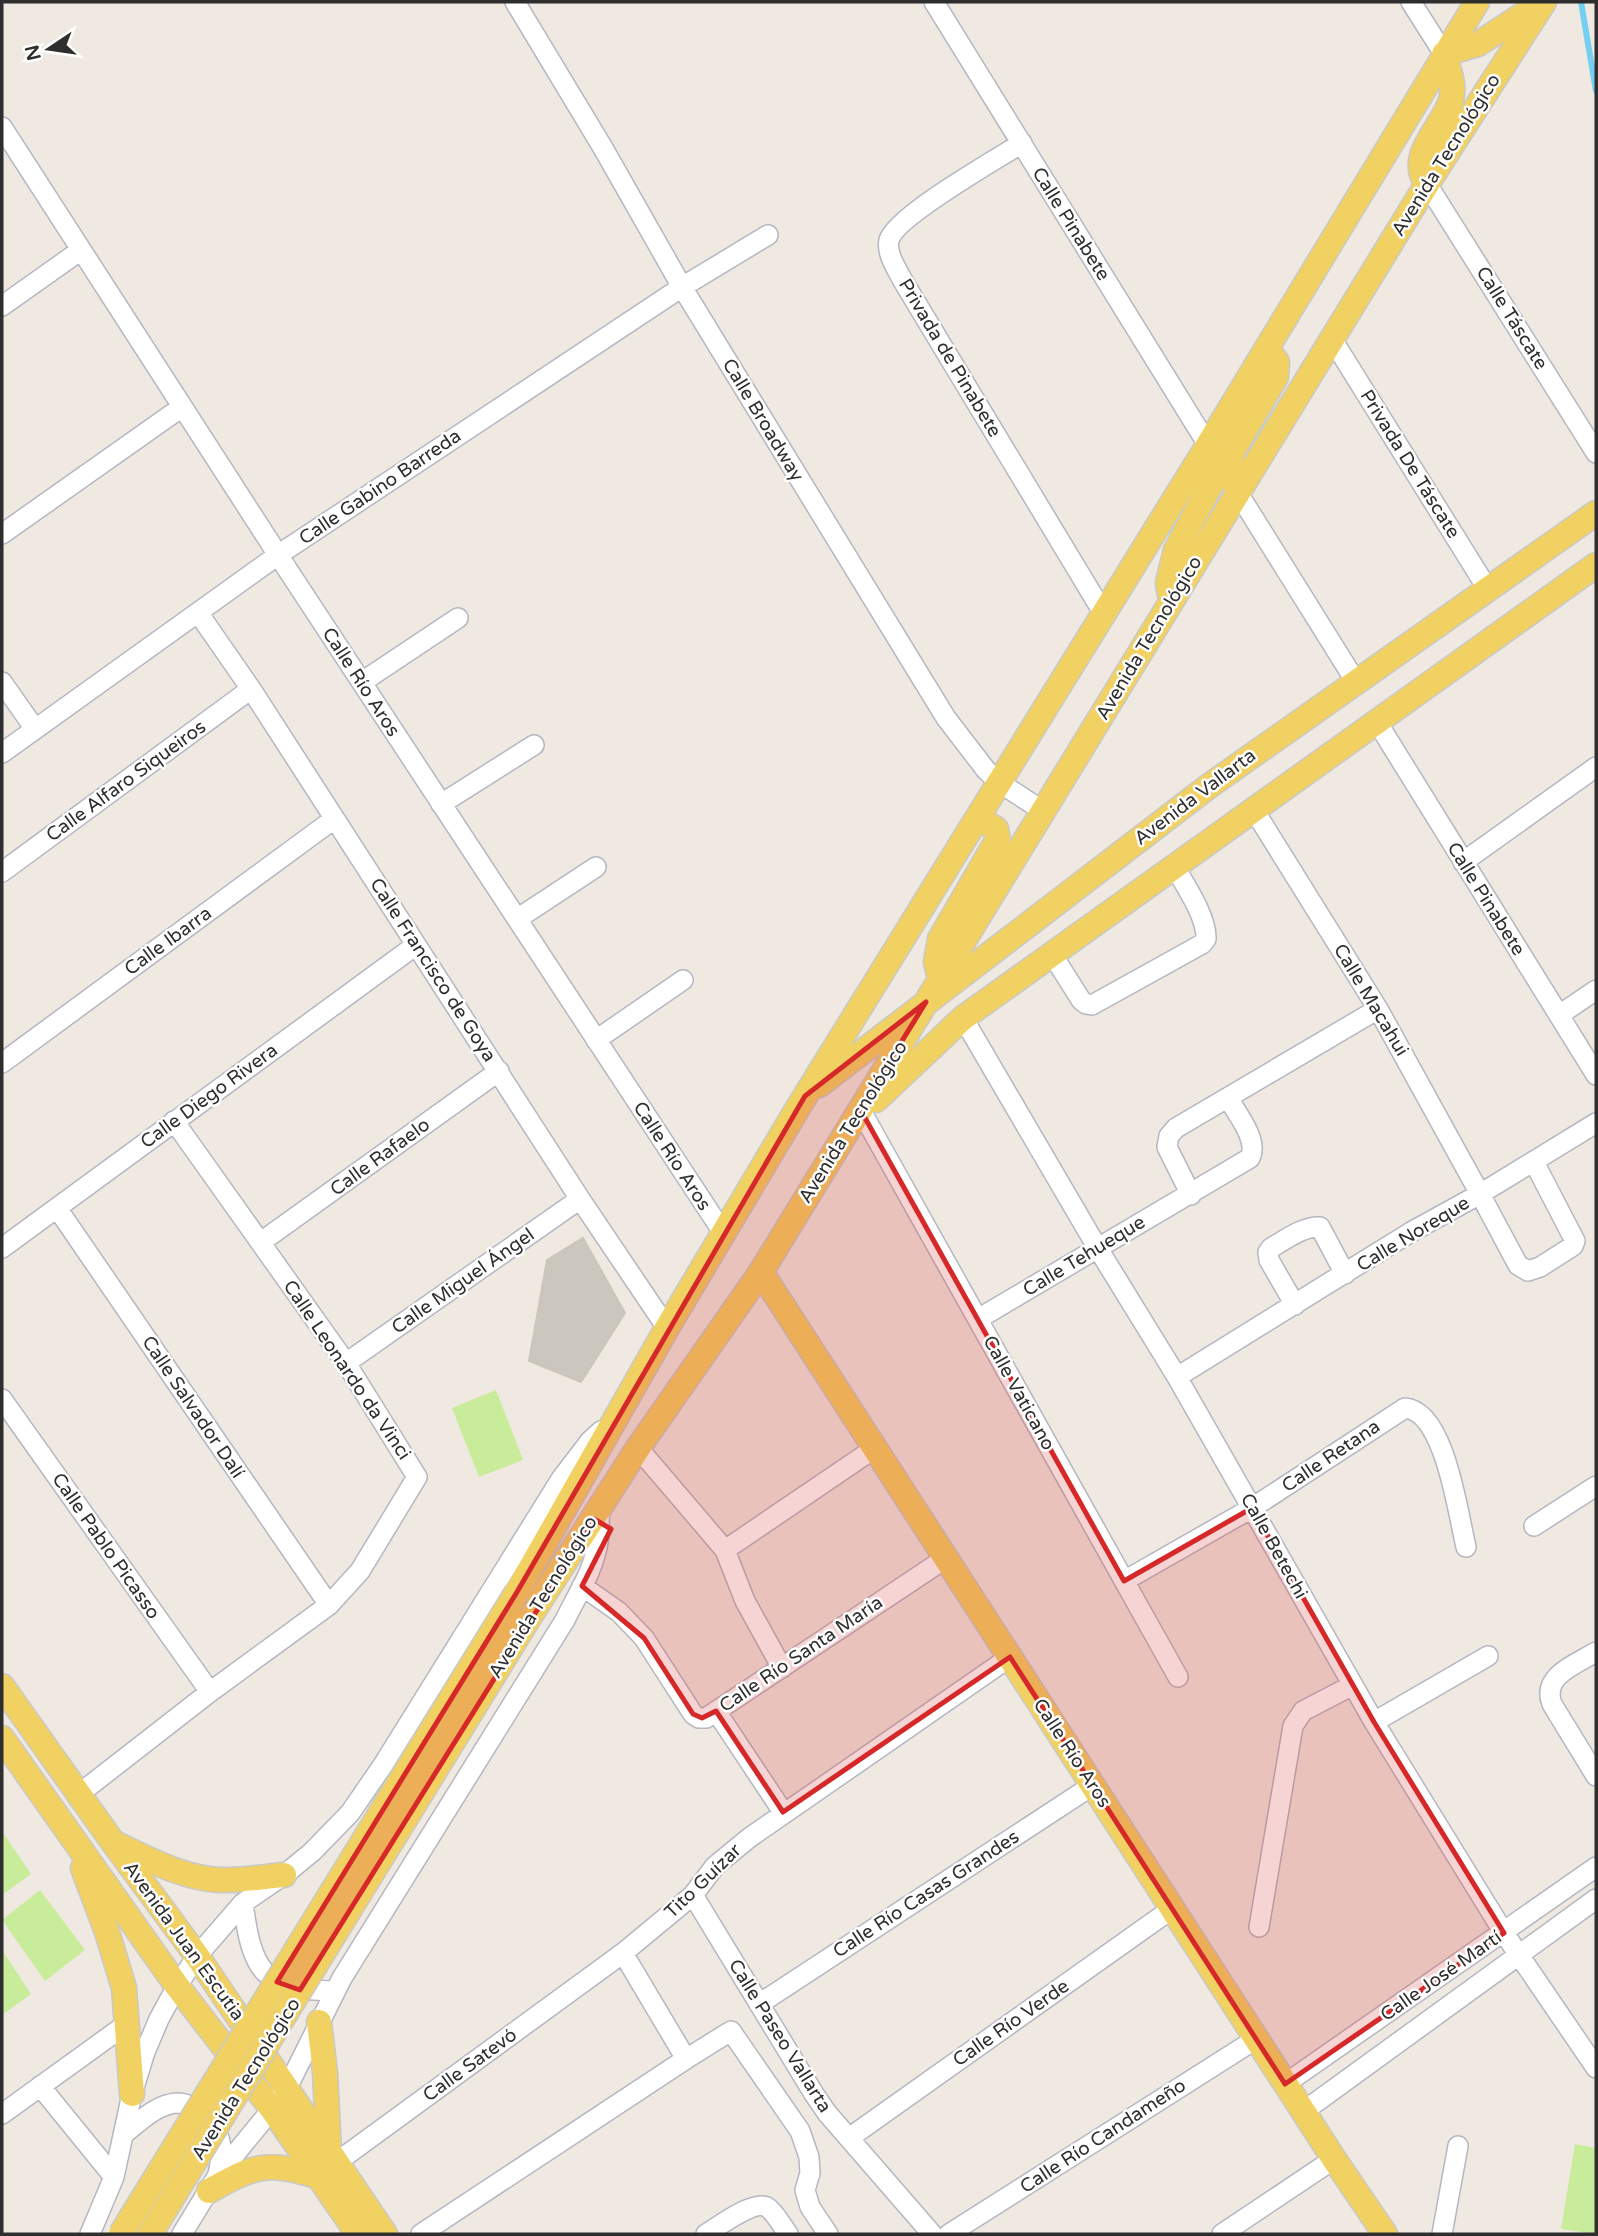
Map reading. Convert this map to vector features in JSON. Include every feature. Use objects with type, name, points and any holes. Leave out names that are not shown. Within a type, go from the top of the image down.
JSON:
[{"type":"main road","name":"Avenida Tecnológico","points":[[121,2234],[517,1592],[667,1328],[805,1096],[979,818],[1477,2]]},
{"type":"main road","name":"Avenida Tecnológico","points":[[150,2234],[527,1621],[638,1448],[761,1272],[1427,184],[1544,2]]},
{"type":"main road","points":[[1427,184],[1419,161],[1451,102],[1451,79],[1444,54],[1478,44],[1544,2]]},
{"type":"main road","points":[[1238,493],[1230,475],[1232,452],[1276,377],[1277,362],[1267,348]]},
{"type":"main road","points":[[1171,602],[1168,583],[1176,550],[1216,475],[1208,445]]},
{"type":"main road","name":"Avenida Vallarta","points":[[805,1096],[1209,786],[1596,513]]},
{"type":"main road","points":[[860,1110],[884,1094],[963,1018],[1596,565]]},
{"type":"main road","points":[[940,979],[936,962],[940,939],[998,839],[996,829],[979,818]]},
{"type":"main road","name":"Calle Río Aros","points":[[761,1272],[1285,2084],[1385,2234]]},
{"type":"main road","name":"Avenida Juan Escutia","points":[[2,1686],[197,1956],[287,2088],[328,2163],[358,2234]]},
{"type":"main road","name":"Avenida Juan Escutia","points":[[2,1738],[177,1986],[272,2109],[328,2163],[384,2234]]},
{"type":"main road","points":[[69,1832],[107,1932],[124,1988],[132,2094]]},
{"type":"main road","points":[[112,1841],[190,1875],[216,1880],[284,1875]]},
{"type":"main road","points":[[213,2183],[254,2168],[290,2168],[328,2163],[325,2072],[319,2022]]},
{"type":"street","name":"Calle Broadway","points":[[515,2],[682,287],[946,718],[973,756],[1000,783],[1043,811]]},
{"type":"street","name":"Calle Pinabete","points":[[934,2],[1208,445]]},
{"type":"street","points":[[1411,2],[1444,54]]},
{"type":"street","name":"Calle Río Aros","points":[[2,127],[278,555],[723,1234]]},
{"type":"street","name":"Privada de Pinabete","points":[[1022,143],[898,225],[888,244],[891,258],[903,281],[1104,614]]},
{"type":"street","name":"Calle Táscate","points":[[1427,184],[1596,453]]},
{"type":"street","name":"Calle Gabino Barreda","points":[[2,753],[278,555],[682,287],[768,234]]},
{"type":"street","points":[[2,306],[81,250]]},
{"type":"street","name":"Privada De Táscate","points":[[1332,339],[1487,589]]},
{"type":"street","points":[[2,534],[182,407]]},
{"type":"street","points":[[1238,493],[1356,682]]},
{"type":"street","name":"Calle Francisco de Goya","points":[[199,614],[251,689],[580,1199],[667,1328]]},
{"type":"street","points":[[362,682],[458,618]]},
{"type":"street","points":[[2,681],[35,729]]},
{"type":"street","name":"Calle Alfaro Siqueiros","points":[[2,872],[251,689]]},
{"type":"street","name":"Calle Pinabete","points":[[1377,722],[1596,1075]]},
{"type":"street","points":[[441,804],[534,746]]},
{"type":"street","points":[[1463,862],[1596,767]]},
{"type":"street","name":"Calle Macahui","points":[[1254,810],[1378,1009],[1480,1194]]},
{"type":"street","name":"Calle Ibarra","points":[[2,1063],[334,819]]},
{"type":"street","points":[[1052,954],[1081,1000],[1092,1005],[1202,944],[1206,939],[1206,929],[1174,866]]},
{"type":"street","points":[[517,919],[596,867]]},
{"type":"street","name":"Calle Diego Rivera","points":[[2,1248],[416,945]]},
{"type":"street","points":[[596,1040],[683,980]]},
{"type":"street","points":[[1559,1015],[1596,990]]},
{"type":"street","points":[[1191,1195],[1169,1155],[1166,1142],[1176,1128],[1378,1009]]},
{"type":"street","name":"Calle Betechi","points":[[963,1018],[1097,1247],[1177,1377],[1374,1722],[1504,1933],[1596,2068]]},
{"type":"street","name":"Calle Rafaelo","points":[[261,1242],[499,1072]]},
{"type":"street","name":"Calle Tehueque","points":[[978,1320],[1250,1158],[1251,1139],[1228,1098]]},
{"type":"street","name":"Calle Vaticano","points":[[860,1110],[1178,1678]]},
{"type":"street","name":"Calle Leonardo da Vinci","points":[[79,1794],[210,1692],[329,1605],[360,1571],[417,1477],[346,1363],[174,1121]]},
{"type":"street","name":"Calle Noreque","points":[[1177,1377],[1411,1232],[1480,1194],[1596,1123]]},
{"type":"street","name":"Calle Noreque","points":[[1480,1194],[1518,1265],[1528,1271],[1540,1267],[1573,1247],[1575,1241],[1534,1162]]},
{"type":"street","name":"Calle Miguel Ángel","points":[[346,1363],[580,1199]]},
{"type":"street","name":"Calle Salvador Dalí","points":[[57,1208],[329,1605]]},
{"type":"street","name":"Calle Noreque","points":[[1294,1305],[1269,1260],[1268,1252],[1271,1248],[1303,1230],[1320,1227],[1345,1274]]},
{"type":"street","name":"Calle Pablo Picasso","points":[[2,1399],[210,1692]]},
{"type":"street","name":"Calle Retana","points":[[1124,1581],[1252,1508],[1405,1408],[1414,1409],[1424,1416],[1442,1448],[1466,1547]]},
{"type":"street","points":[[90,2234],[114,2177],[132,2094],[150,2041],[177,1986],[197,1956],[243,1903],[284,1875],[330,1836],[350,1813],[383,1765],[561,1479],[590,1441],[616,1416]]},
{"type":"street","points":[[638,1448],[725,1550],[745,1601],[782,1668]]},
{"type":"street","points":[[725,1550],[875,1448]]},
{"type":"street","points":[[1534,1526],[1596,1486]]},
{"type":"street","points":[[182,2234],[213,2183],[287,2088],[335,1991],[478,1756],[565,1620],[596,1552],[599,1508]]},
{"type":"street","name":"Calle Río Santa María","points":[[582,1586],[619,1612],[644,1638],[696,1717],[706,1718],[946,1558]]},
{"type":"street","points":[[1596,1652],[1557,1676],[1551,1683],[1549,1692],[1552,1704],[1596,1776]]},
{"type":"street","points":[[1374,1722],[1488,1656]]},
{"type":"street","name":"Tito Guízar","points":[[623,1953],[693,1895],[715,1866],[783,1812],[1010,1657]]},
{"type":"street","points":[[1259,1927],[1293,1726],[1303,1711],[1353,1685]]},
{"type":"street","points":[[716,1711],[783,1812]]},
{"type":"street","name":"Calle Río Casas Grandes","points":[[759,2004],[1093,1785]]},
{"type":"street","name":"Calle José Martí","points":[[1285,2084],[1596,1867]]},
{"type":"street","name":"Calle Paseo Vallarta","points":[[693,1895],[814,2094],[932,2234]]},
{"type":"street","name":"Calle José Martí","points":[[1304,2111],[1596,1899]]},
{"type":"street","points":[[243,1903],[250,1945],[256,1961],[267,1974],[280,1984],[295,1989],[335,1991]]},
{"type":"street","name":"Calle Río Verde","points":[[849,2138],[1173,1908]]},
{"type":"street","points":[[421,2234],[686,2059],[623,1953]]},
{"type":"street","name":"Calle Satevó","points":[[328,2163],[623,1953]]},
{"type":"street","points":[[2,2114],[128,2022]]},
{"type":"street","name":"Calle Paseo Vallarta","points":[[686,2059],[731,2031],[800,2131],[809,2157],[810,2173],[805,2190],[810,2207],[828,2234]]},
{"type":"street","name":"Calle Río Candameño","points":[[950,2234],[1256,2039]]},
{"type":"street","points":[[40,2086],[114,2177]]},
{"type":"street","points":[[125,2133],[147,2115],[165,2106],[179,2103],[193,2108],[205,2117],[219,2135],[221,2146],[213,2183]]},
{"type":"street","points":[[1442,2234],[1458,2146]]},
{"type":"street","points":[[1222,2234],[1334,2159]]},
{"type":"street","points":[[706,2234],[752,2207],[760,2206],[768,2208],[788,2234]]},
{"type":"highlighted area","points":[[926,1002],[860,1109],[1124,1581],[1252,1508],[1374,1722],[1504,1933],[1285,2084],[1010,1657],[783,1812],[716,1711],[702,1718],[693,1714],[644,1638],[582,1586],[611,1529],[594,1519],[300,1990],[277,1982],[517,1592],[805,1096]]},
{"type":"green space","points":[[496,1390],[523,1460],[479,1477],[452,1408]]},
{"type":"green space","points":[[2,1831],[31,1874],[2,1895]]},
{"type":"green space","points":[[40,1890],[85,1950],[45,1981],[2,1920]]},
{"type":"green space","points":[[2,1950],[31,1994],[2,2015]]},
{"type":"green space","points":[[1575,2144],[1596,2148],[1596,2234],[1561,2229]]},
{"type":"building","points":[[583,1238],[625,1313],[581,1382],[529,1361],[547,1260]]},
{"type":"waterway","points":[[1581,2],[1596,91]]}]
